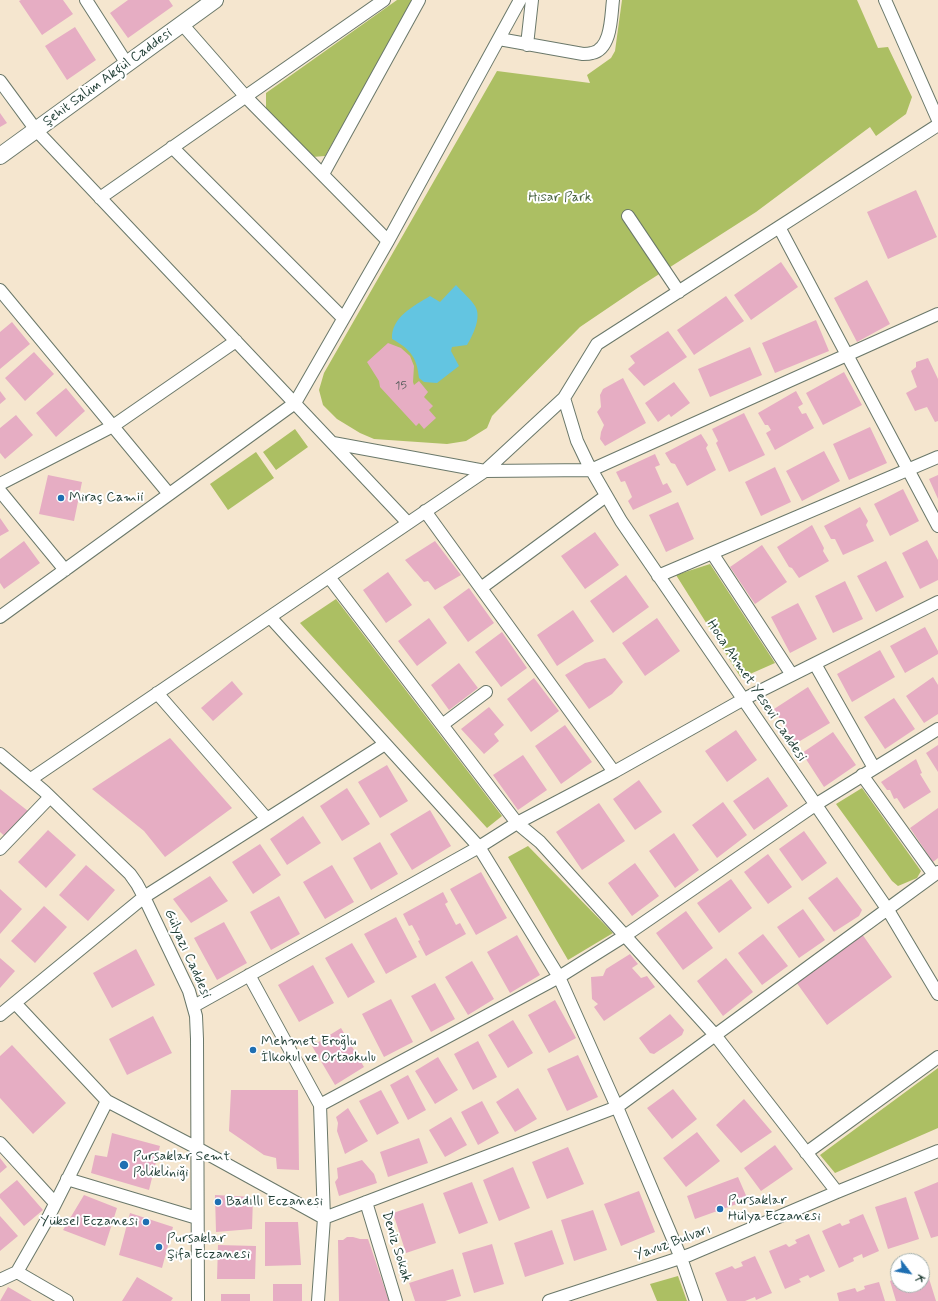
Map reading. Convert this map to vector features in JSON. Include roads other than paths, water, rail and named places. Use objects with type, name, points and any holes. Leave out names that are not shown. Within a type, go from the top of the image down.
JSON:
[{"type":"main road","name":"Şehit Salim Akgül Caddesi","points":[[0,156],[215,0]]},
{"type":"street","points":[[86,0],[126,64]]},
{"type":"street","points":[[100,198],[384,0]]},
{"type":"street","points":[[322,174],[419,0]]},
{"type":"street","points":[[0,617],[295,403],[388,241],[520,0]]},
{"type":"street","points":[[527,45],[532,0]]},
{"type":"street","points":[[499,39],[583,54],[596,52],[603,47],[608,38],[613,0]]},
{"type":"street","points":[[885,0],[938,120]]},
{"type":"street","points":[[182,24],[246,97],[388,241]]},
{"type":"street","points":[[0,81],[36,130],[408,522]]},
{"type":"street","points":[[31,779],[485,471],[564,398],[597,344],[938,125]]},
{"type":"street","points":[[172,147],[343,318]]},
{"type":"street","points":[[628,216],[679,292]]},
{"type":"street","points":[[779,227],[938,526]]},
{"type":"street","points":[[0,290],[169,494]]},
{"type":"street","points":[[333,443],[485,471],[591,470],[938,314]]},
{"type":"street","points":[[0,484],[113,426],[236,341]]},
{"type":"street","name":"Hoca Ahmet Yesevi Caddesi","points":[[564,398],[577,441],[591,470],[621,521],[888,910],[938,994]]},
{"type":"street","points":[[658,576],[938,457]]},
{"type":"street","points":[[0,491],[65,570]]},
{"type":"street","points":[[481,588],[606,496]]},
{"type":"street","points":[[426,511],[614,772]]},
{"type":"street","points":[[712,553],[792,675]]},
{"type":"street","points":[[329,577],[517,823],[540,842],[716,1035],[836,1192]]},
{"type":"street","points":[[194,1006],[479,847],[517,823],[614,772],[744,699],[938,602]]},
{"type":"street","points":[[270,617],[479,847],[559,977],[617,1107],[681,1258],[696,1301]]},
{"type":"street","points":[[815,664],[874,768]]},
{"type":"street","points":[[442,725],[486,692]]},
{"type":"street","points":[[157,693],[267,819]]},
{"type":"street","points":[[320,1105],[559,977],[626,935],[815,805],[938,729]]},
{"type":"street","points":[[0,1015],[144,897],[385,744]]},
{"type":"street","name":"Gülyazı Caddesi","points":[[0,754],[31,779],[130,874],[144,897],[189,991],[196,1016],[197,1039],[198,1301]]},
{"type":"street","points":[[15,1003],[107,1101],[197,1148],[324,1218],[617,1107],[936,874],[862,775]]},
{"type":"street","points":[[0,849],[50,797]]},
{"type":"street","points":[[249,975],[320,1105],[324,1218],[318,1301]]},
{"type":"street","points":[[806,1153],[938,1056]]},
{"type":"street","points":[[0,1280],[17,1272],[55,1203],[107,1101]]},
{"type":"street","points":[[0,1143],[55,1203]]},
{"type":"street","name":"Yavuz Bulvarı","points":[[549,1301],[681,1258],[836,1192],[938,1151]]},
{"type":"street","points":[[67,1179],[197,1218]]},
{"type":"street","name":"Deniz Sokak","points":[[366,1202],[396,1301]]},
{"type":"street","points":[[17,1272],[63,1300]]},
{"type":"water","points":[[456,285],[471,300],[477,310],[478,315],[476,326],[467,345],[452,347],[451,351],[459,366],[437,383],[424,382],[419,378],[412,354],[404,346],[392,339],[395,324],[399,318],[411,308],[430,296],[440,302]]},
{"type":"place","name":"Miraç Camii","points":[[61,498]]},
{"type":"place","name":"Mehmet Eroğlu İlkokul ve Ortaokulu","points":[[253,1050]]},
{"type":"place","name":"Pursaklar Semt Polikliniği","points":[[124,1165]]},
{"type":"place","name":"Badıllı Eczanesi","points":[[218,1202]]},
{"type":"place","name":"Pursaklar Hülya Eczanesi","points":[[720,1209]]},
{"type":"place","name":"Yüksel Eczanesi","points":[[146,1222]]},
{"type":"place","name":"Pursaklar Şifa Eczanesi","points":[[159,1247]]},
{"type":"park label","name":"Hisar Park","points":[[560,198]]}]
